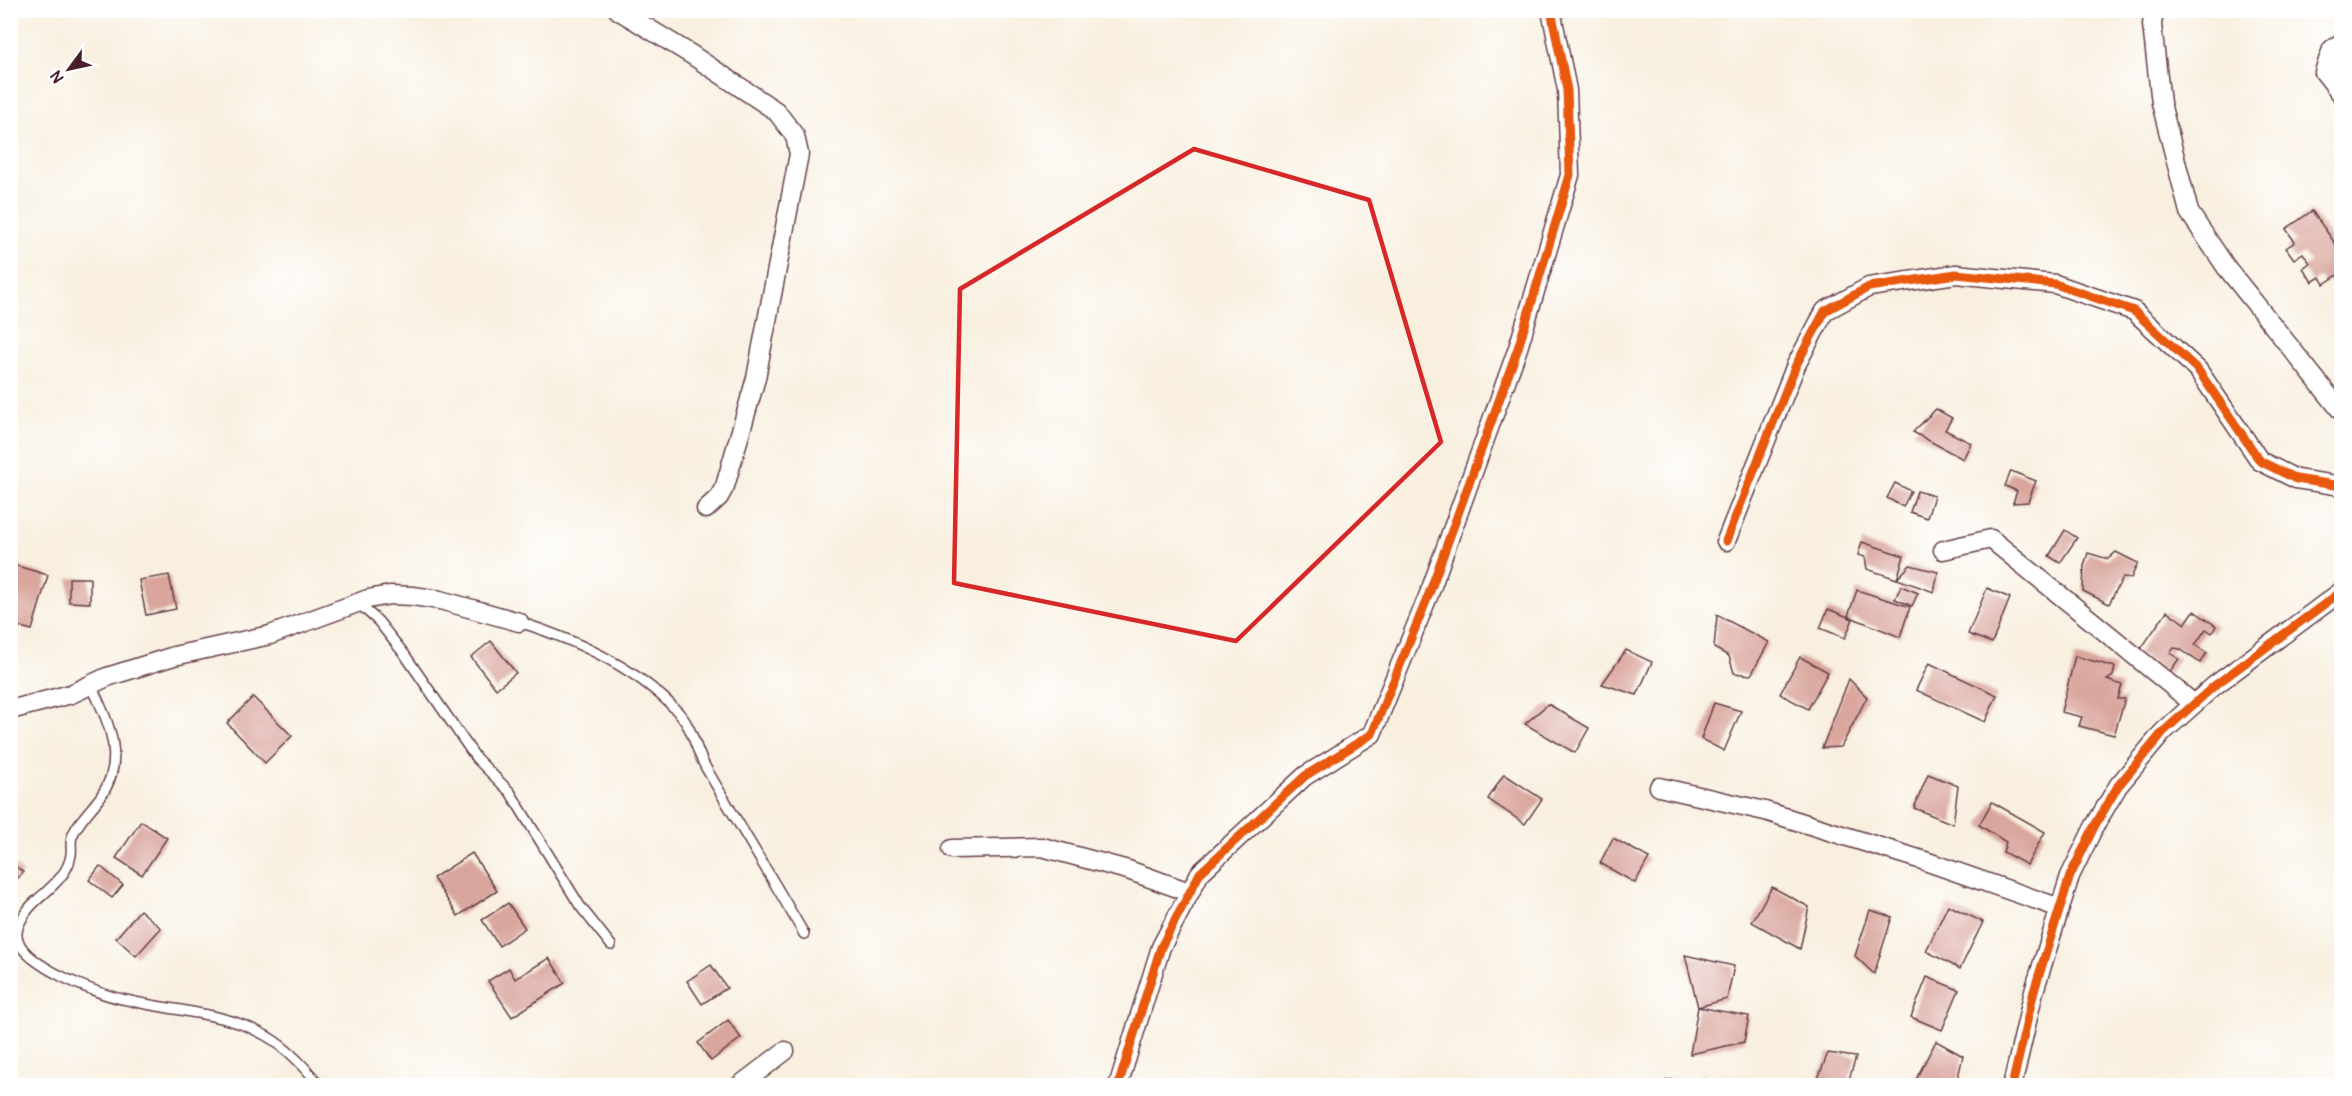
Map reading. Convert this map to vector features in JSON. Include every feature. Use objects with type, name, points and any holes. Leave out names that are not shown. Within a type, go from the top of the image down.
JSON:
[{"type":"street","points":[[618,10],[776,111],[795,136],[799,154],[756,378],[725,486],[719,497],[706,509]]},
{"type":"street","points":[[1118,1086],[1161,947],[1200,873],[1305,776],[1371,734],[1429,594],[1518,348],[1570,175],[1567,90],[1551,10]]},
{"type":"street","points":[[2154,10],[2152,25],[2161,103],[2189,212],[2226,267],[2342,412]]},
{"type":"street","points":[[2342,42],[2332,49],[2324,72],[2342,95]]},
{"type":"street","points":[[1726,541],[1796,365],[1824,311],[1869,287],[1956,274],[2055,284],[2134,311],[2198,370],[2260,461],[2296,479],[2342,486]]},
{"type":"street","points":[[1943,550],[1991,539],[2193,705]]},
{"type":"street","points":[[2012,1086],[2034,991],[2070,876],[2094,827],[2118,786],[2163,732],[2214,686],[2342,591]]},
{"type":"street","points":[[10,710],[71,694],[107,677],[174,656],[270,635],[358,603],[390,595],[440,600],[519,622]]},
{"type":"street","points":[[1659,787],[1765,811],[1924,861],[2060,909]]},
{"type":"street","points":[[951,849],[1042,847],[1128,870],[1190,892]]},
{"type":"street","points":[[739,1086],[785,1051]]},
{"type":"lane","points":[[358,603],[378,621],[405,655],[476,758],[510,792],[580,906],[611,945]]},
{"type":"lane","points":[[519,622],[551,632],[636,676],[679,713],[688,725],[705,766],[804,934]]},
{"type":"lane","points":[[91,685],[111,734],[115,752],[112,774],[103,794],[72,837],[68,866],[57,882],[32,903],[20,922],[16,936],[18,943],[34,960],[77,985],[120,999],[223,1018],[260,1032],[282,1045],[305,1067],[320,1086]]},
{"type":"highlighted area","points":[[1194,149],[1369,200],[1441,442],[1236,641],[954,583],[960,289]]},
{"type":"building","points":[[2312,211],[2342,253],[2342,272],[2324,284],[2320,277],[2312,282],[2303,268],[2310,263],[2303,253],[2294,259],[2286,248],[2295,242],[2286,229]]},
{"type":"building","points":[[1936,409],[1952,418],[1945,430],[1971,443],[1963,459],[1913,432]]},
{"type":"building","points":[[2011,471],[2036,481],[2028,502],[2013,503],[2017,491],[2005,486]]},
{"type":"building","points":[[1895,483],[1911,491],[1903,507],[1887,498]]},
{"type":"building","points":[[1917,491],[1934,496],[1927,518],[1910,512]]},
{"type":"building","points":[[2065,530],[2077,538],[2060,563],[2049,556]]},
{"type":"building","points":[[1862,542],[1904,556],[1897,579],[1867,569],[1865,557],[1858,555]]},
{"type":"building","points":[[2116,552],[2138,563],[2131,578],[2123,577],[2109,604],[2083,591],[2084,566],[2088,553],[2108,559]]},
{"type":"building","points":[[10,564],[48,575],[32,630],[10,624]]},
{"type":"building","points":[[1910,565],[1938,572],[1934,592],[1897,579]]},
{"type":"building","points":[[169,575],[176,609],[146,615],[139,580]]},
{"type":"building","points":[[69,578],[90,578],[90,603],[69,602]]},
{"type":"building","points":[[1901,586],[1918,593],[1912,606],[1895,599]]},
{"type":"building","points":[[1987,588],[2010,598],[1992,643],[1968,634]]},
{"type":"building","points":[[1857,590],[1910,607],[1900,637],[1848,616]]},
{"type":"building","points":[[1828,609],[1853,619],[1845,638],[1820,628]]},
{"type":"building","points":[[2167,611],[2185,624],[2194,611],[2216,626],[2212,633],[2206,629],[2195,645],[2207,653],[2200,663],[2180,649],[2174,648],[2170,653],[2179,659],[2168,674],[2138,653]]},
{"type":"building","points":[[1717,615],[1769,642],[1751,675],[1734,673],[1729,656],[1714,648]]},
{"type":"building","points":[[491,641],[516,673],[496,689],[471,657]]},
{"type":"building","points":[[1626,650],[1652,662],[1637,695],[1602,684]]},
{"type":"building","points":[[2075,656],[2115,667],[2113,676],[2107,680],[2122,685],[2118,699],[2125,699],[2114,735],[2079,726],[2082,717],[2061,712]]},
{"type":"building","points":[[1800,657],[1828,672],[1808,709],[1780,694]]},
{"type":"building","points":[[1929,663],[1997,695],[1985,722],[1916,690]]},
{"type":"building","points":[[1849,679],[1867,697],[1841,747],[1822,748]]},
{"type":"building","points":[[253,697],[292,736],[265,763],[227,723]]},
{"type":"building","points":[[1714,703],[1741,711],[1724,751],[1701,739]]},
{"type":"building","points":[[1548,704],[1589,728],[1575,753],[1525,724]]},
{"type":"building","points":[[1504,774],[1542,799],[1525,824],[1488,799]]},
{"type":"building","points":[[1928,774],[1958,786],[1953,824],[1914,808]]},
{"type":"building","points":[[1992,802],[2045,832],[2027,865],[2003,852],[2006,842],[1979,825]]},
{"type":"building","points":[[141,821],[167,838],[142,875],[116,858]]},
{"type":"building","points":[[1613,838],[1649,858],[1635,883],[1600,863]]},
{"type":"building","points":[[472,853],[497,891],[458,916],[433,878]]},
{"type":"building","points":[[10,862],[23,872],[10,887]]},
{"type":"building","points":[[100,866],[123,885],[112,898],[89,880]]},
{"type":"building","points":[[1772,887],[1809,907],[1800,949],[1752,922]]},
{"type":"building","points":[[508,903],[525,928],[499,946],[482,920]]},
{"type":"building","points":[[1948,905],[1983,922],[1960,969],[1926,951]]},
{"type":"building","points":[[140,910],[161,928],[136,956],[116,938]]},
{"type":"building","points":[[1870,910],[1892,917],[1874,974],[1855,956]]},
{"type":"building","points":[[1685,955],[1734,966],[1727,999],[1698,1007]]},
{"type":"building","points":[[549,958],[565,983],[512,1017],[488,981],[509,968],[515,979]]},
{"type":"building","points":[[711,965],[727,988],[702,1004],[687,981]]},
{"type":"building","points":[[1927,977],[1959,990],[1942,1030],[1911,1017]]},
{"type":"building","points":[[1698,1007],[1749,1016],[1744,1042],[1690,1054]]},
{"type":"building","points":[[728,1020],[741,1038],[711,1061],[698,1043]]},
{"type":"building","points":[[1936,1041],[1963,1056],[1956,1086],[1938,1086],[1915,1081]]},
{"type":"building","points":[[1828,1053],[1856,1057],[1847,1086],[1815,1086]]},
{"type":"building","points":[[1705,1079],[1706,1086],[1667,1086],[1666,1080]]},
{"type":"cycle path","points":[[1118,1086],[1161,947],[1200,873],[1305,776],[1372,734],[1429,594],[1518,348],[1570,175],[1567,90],[1551,10]]},
{"type":"cycle path","points":[[1726,541],[1796,365],[1825,311],[1869,287],[1956,274],[2055,284],[2134,311],[2198,370],[2260,461],[2296,479],[2342,486]]},
{"type":"cycle path","points":[[2012,1086],[2034,991],[2070,876],[2094,827],[2118,786],[2163,732],[2214,686],[2342,591]]}]
